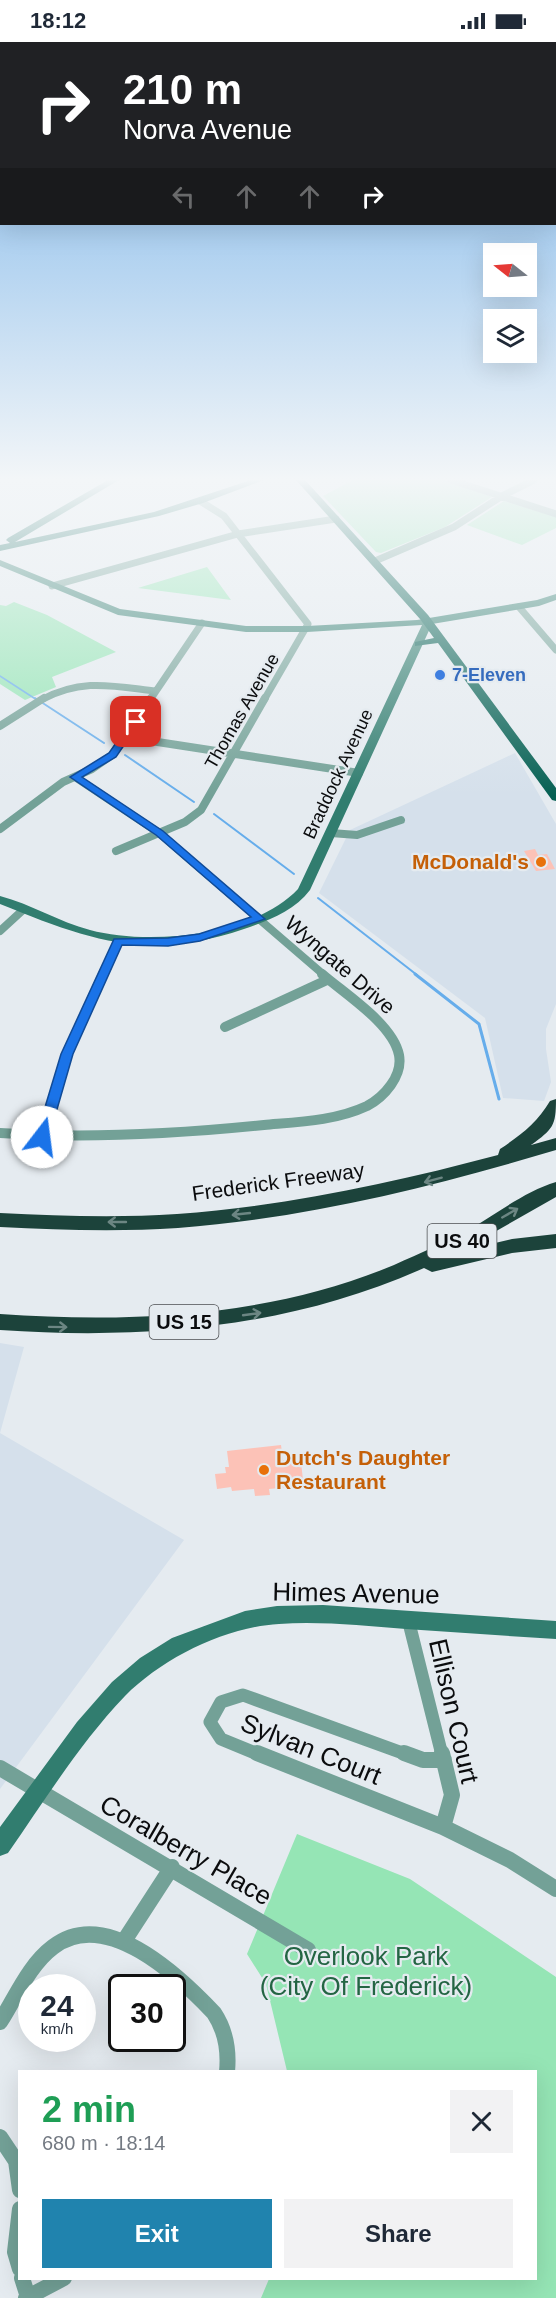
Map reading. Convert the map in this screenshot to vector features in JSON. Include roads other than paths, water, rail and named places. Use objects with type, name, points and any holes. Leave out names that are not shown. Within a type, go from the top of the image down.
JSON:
[{"type":"highway","points":[[489,1165],[537,1132],[550,1117],[556,1105]]},
{"type":"highway","name":"Frederick Freeway","points":[[0,1220],[176,1221],[247,1214],[425,1182],[556,1144]]},
{"type":"highway","name":"US 40","points":[[363,1285],[453,1246],[556,1189]]},
{"type":"highway","name":"US 15","points":[[0,1322],[51,1327],[140,1327],[264,1312],[308,1302],[466,1257],[512,1246],[556,1241]]},
{"type":"main road","points":[[395,585],[439,640],[556,797]]},
{"type":"main road","points":[[419,644],[439,640]]},
{"type":"street","points":[[278,585],[309,624],[307,629]]},
{"type":"street","points":[[52,586],[118,612],[256,630],[426,623],[519,607],[556,597]]},
{"type":"street","points":[[519,607],[556,650]]},
{"type":"street","points":[[0,829],[63,782],[108,759],[126,737],[202,623]]},
{"type":"street","name":"Braddock Avenue","points":[[0,900],[84,933],[118,941],[159,942],[193,939],[220,933],[259,919],[289,904],[299,896],[331,833],[419,644],[426,623]]},
{"type":"street","name":"Thomas Avenue","points":[[116,851],[185,822],[201,810],[307,629]]},
{"type":"street","points":[[2,723],[43,698],[79,686],[101,684],[156,691]]},
{"type":"street","points":[[126,737],[359,773]]},
{"type":"street","name":"Wyngate Drive","points":[[0,1133],[42,1137],[178,1134],[298,1122],[367,1106],[378,1099],[396,1078],[400,1067],[400,1054],[389,1032],[159,833],[75,777]]},
{"type":"street","points":[[331,833],[357,834],[401,820]]},
{"type":"street","points":[[0,931],[24,909]]},
{"type":"street","points":[[42,1137],[67,1054],[118,941]]},
{"type":"street","points":[[225,1027],[327,980]]},
{"type":"street","name":"Himes Avenue","points":[[0,1845],[84,1729],[119,1689],[147,1665],[179,1645],[245,1620],[277,1615],[322,1614],[556,1630]]},
{"type":"street","name":"Ellison Court","points":[[408,1619],[452,1795],[443,1827]]},
{"type":"street","name":"Sylvan Court","points":[[443,1827],[221,1739],[210,1722],[215,1707],[225,1697],[243,1695],[423,1760],[444,1760]]},
{"type":"street","name":"Coralberry Place","points":[[0,1768],[172,1867],[308,1950]]},
{"type":"street","points":[[443,1827],[510,1860],[556,1889]]},
{"type":"street","points":[[124,1941],[172,1867]]},
{"type":"street","points":[[0,2022],[46,1953],[60,1942],[76,1937],[93,1936],[124,1941],[173,1974],[202,2000],[220,2022],[226,2041],[227,2070]]},
{"type":"street","points":[[0,2137],[16,2161],[18,2176]]},
{"type":"street","points":[[18,2226],[15,2252],[18,2262]]},
{"type":"street","points":[[22,2280],[27,2298],[60,2280]]},
{"type":"waterway","points":[[0,676],[37,700]]},
{"type":"waterway","points":[[35,698],[104,743]]},
{"type":"waterway","points":[[125,755],[194,802]]},
{"type":"waterway","points":[[214,814],[294,874]]},
{"type":"waterway","points":[[318,898],[417,975]]},
{"type":"waterway","points":[[415,974],[479,1024],[499,1099]]},
{"type":"place","name":"7-Eleven","points":[[440,675]]},
{"type":"place","name":"McDonald's","points":[[541,862]]},
{"type":"place","name":"Dutch's Daughter Restaurant","points":[[264,1470]]},
{"type":"park label","name":"Overlook Park (City Of Frederick)","points":[[366,1971]]}]
